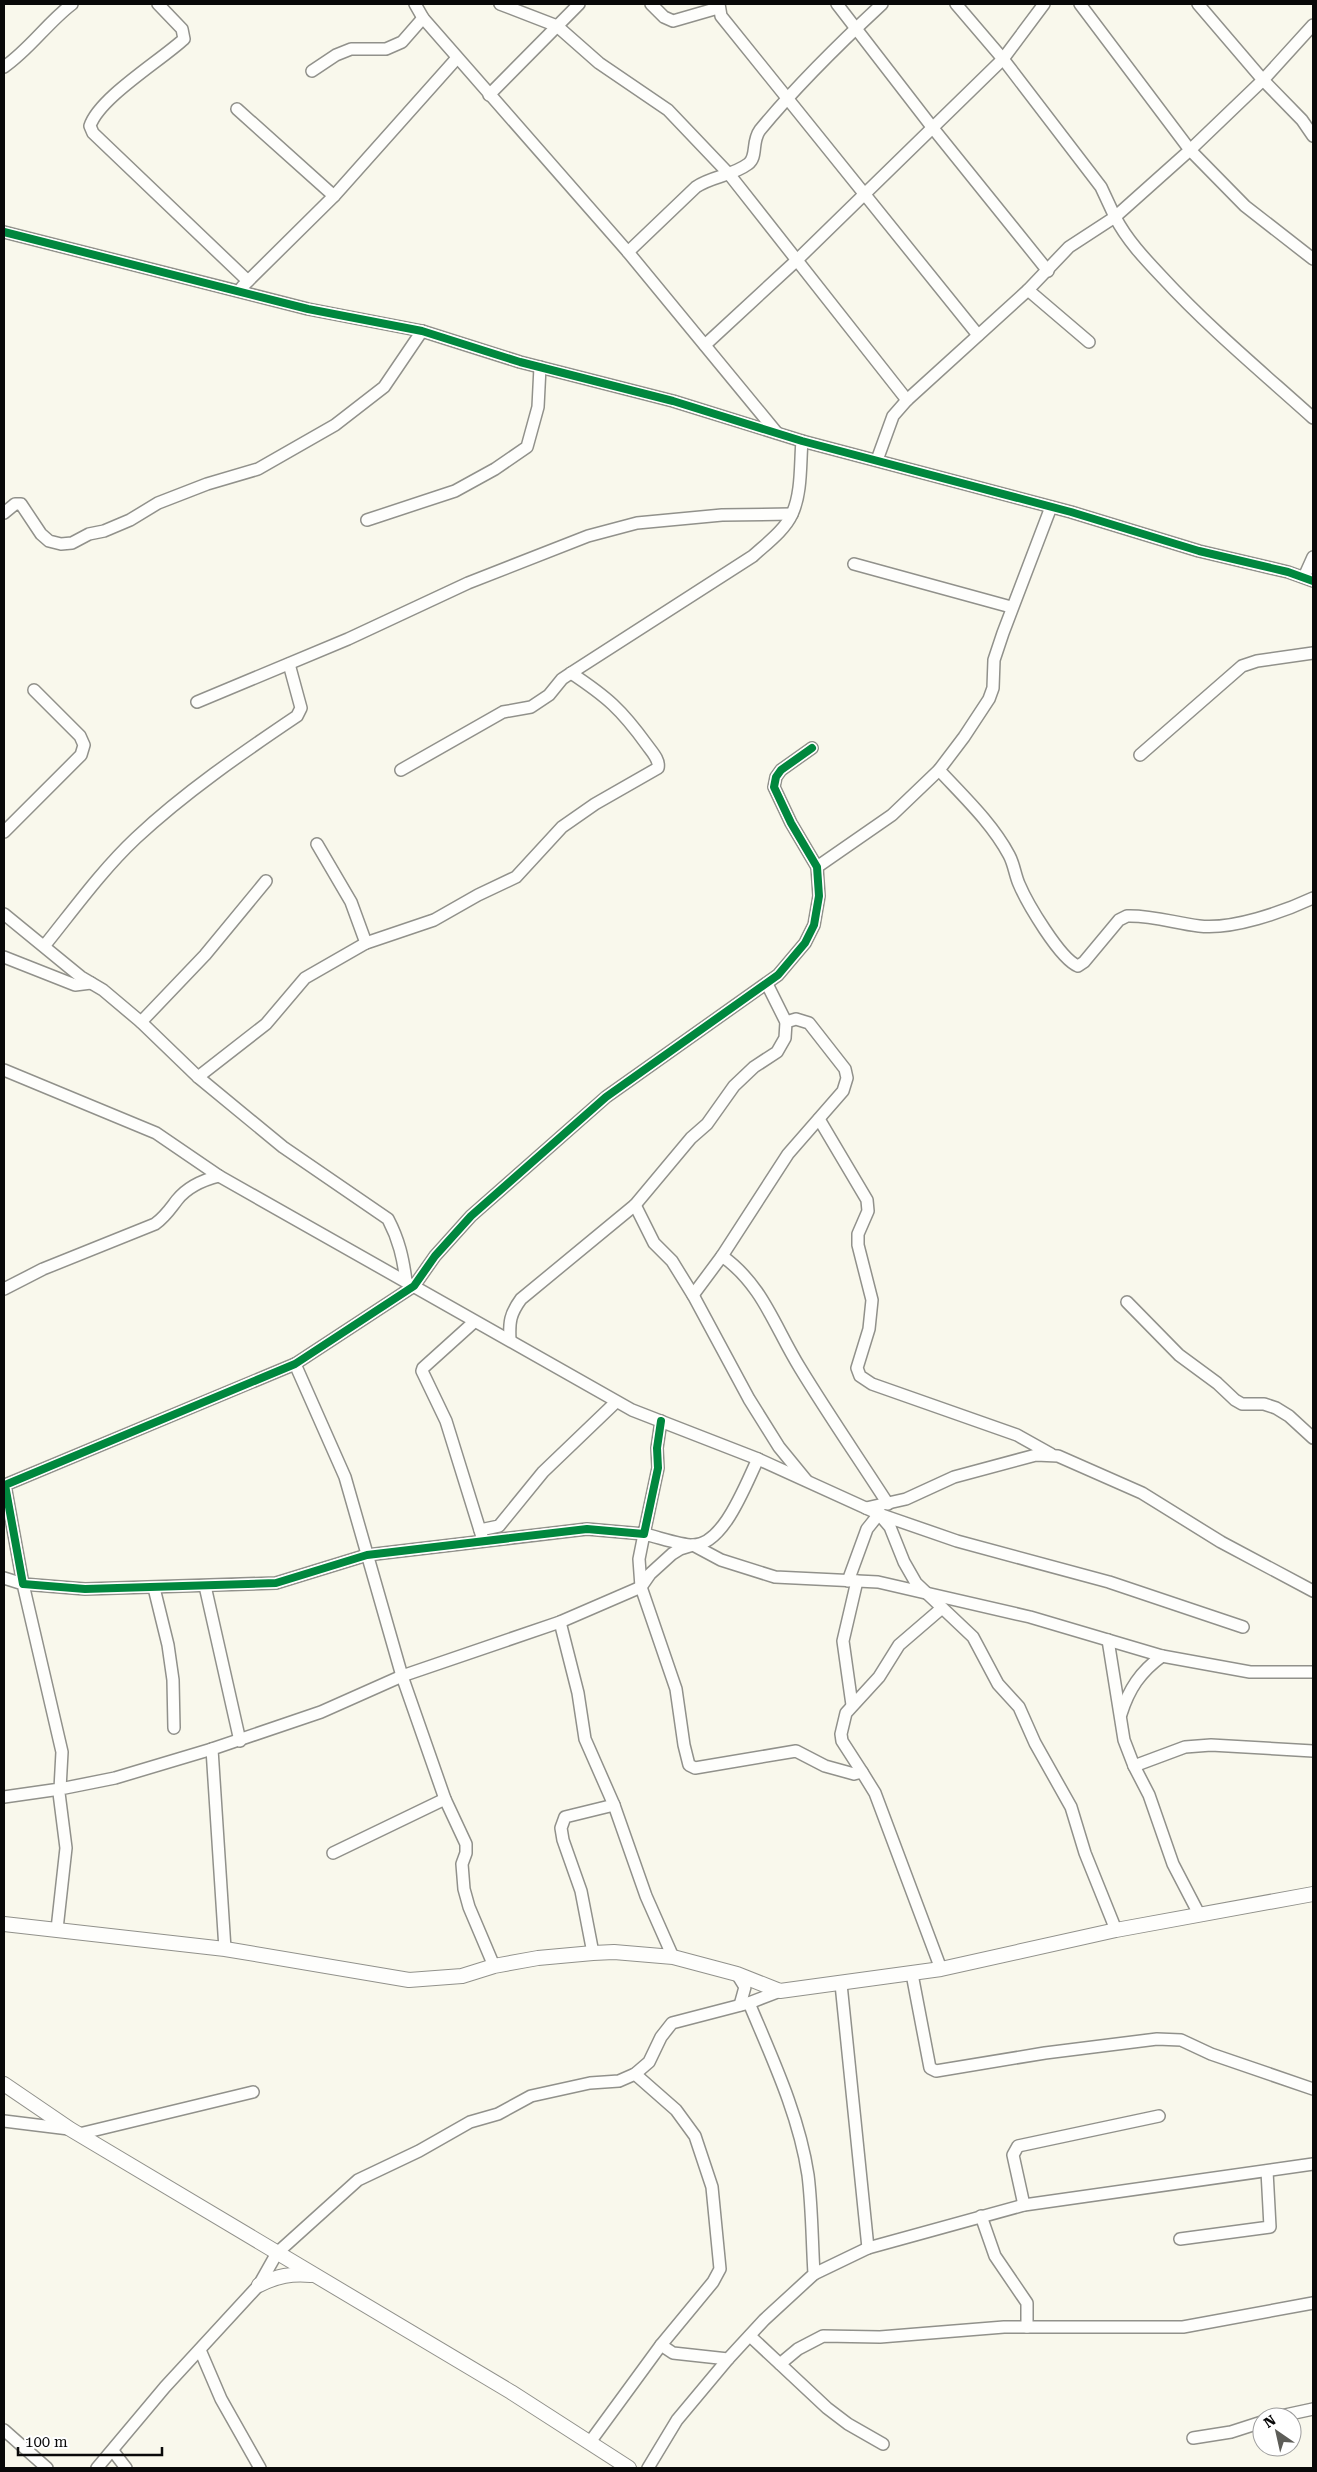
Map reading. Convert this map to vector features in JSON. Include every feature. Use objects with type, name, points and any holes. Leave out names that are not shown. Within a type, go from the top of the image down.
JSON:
[{"type":"street","points":[[4,67],[22,54],[61,12],[72,4]]},
{"type":"street","points":[[158,4],[182,29],[184,39],[115,94],[92,118],[90,126],[93,133],[243,286]]},
{"type":"street","points":[[415,4],[423,18],[628,252],[777,433]]},
{"type":"street","points":[[500,4],[557,26],[599,63],[668,110],[729,174],[907,400]]},
{"type":"street","points":[[489,95],[579,4]]},
{"type":"street","points":[[652,4],[664,18],[673,21],[719,6],[721,16],[787,100],[978,335]]},
{"type":"street","points":[[838,4],[932,127],[1048,271]]},
{"type":"street","points":[[628,252],[696,187],[708,179],[729,174],[750,163],[754,155],[753,144],[758,132],[856,28],[882,4]]},
{"type":"street","points":[[956,4],[1003,59],[1101,187],[1127,238],[1186,303],[1313,418]]},
{"type":"street","points":[[705,345],[797,260],[1003,59],[1044,4]]},
{"type":"street","points":[[1080,4],[1190,150],[1246,206],[1313,259]]},
{"type":"street","points":[[1198,4],[1263,80],[1302,120],[1313,136]]},
{"type":"street","points":[[312,71],[336,55],[351,50],[386,49],[402,42],[423,18]]},
{"type":"street","points":[[877,460],[893,416],[907,400],[1028,290],[1077,240],[1115,217],[1190,150],[1263,80],[1313,25]]},
{"type":"street","points":[[243,286],[334,196],[457,58]]},
{"type":"street","points":[[237,109],[334,196]]},
{"type":"street","points":[[4,232],[243,286],[308,309],[422,331],[540,367],[663,398],[802,441],[1051,506],[1199,551],[1308,579],[1313,557]]},
{"type":"street","points":[[1028,290],[1089,342]]},
{"type":"street","points":[[4,513],[15,504],[21,504],[49,541],[72,544],[89,534],[104,531],[130,520],[158,503],[207,484],[258,469],[335,425],[384,387],[422,331]]},
{"type":"street","points":[[368,520],[455,491],[495,469],[526,447],[538,408],[540,367]]},
{"type":"street","points":[[401,770],[503,712],[531,707],[550,695],[562,680],[571,673],[753,556],[771,540],[792,514],[798,487],[802,441]]},
{"type":"street","points":[[817,867],[892,815],[939,770],[989,699],[993,688],[994,660],[1012,606],[1051,506]]},
{"type":"street","points":[[197,702],[348,639],[468,583],[588,536],[636,523],[722,514],[792,514]]},
{"type":"street","points":[[854,564],[1012,606]]},
{"type":"street","points":[[1140,755],[1242,666],[1256,661],[1313,653]]},
{"type":"street","points":[[45,946],[109,866],[136,838],[180,801],[297,716],[301,708],[289,664]]},
{"type":"street","points":[[198,1077],[266,1024],[304,978],[366,944],[434,920],[478,895],[516,877],[562,828],[581,813],[658,768],[656,758],[627,716],[612,701],[571,673]]},
{"type":"street","points":[[4,832],[81,755],[84,745],[80,736],[34,690]]},
{"type":"street","points":[[57,1930],[66,1848],[59,1793],[62,1752],[23,1584],[4,1484],[295,1364],[410,1284],[471,1216],[606,1097],[767,984],[791,962],[805,943],[814,925],[819,896],[817,867],[791,823],[774,787],[776,777],[781,770],[812,748]]},
{"type":"street","points":[[939,770],[982,818],[1004,848],[1027,902],[1061,952],[1072,964],[1078,966],[1084,962],[1120,920],[1127,916],[1212,927],[1264,917],[1289,909],[1313,898]]},
{"type":"street","points":[[317,844],[351,902],[366,944]]},
{"type":"street","points":[[141,1022],[205,955],[266,881]]},
{"type":"street","points":[[4,914],[141,1022],[198,1077],[283,1147],[388,1219],[398,1237],[410,1284]]},
{"type":"street","points":[[4,957],[75,984],[91,983]]},
{"type":"street","points":[[510,1340],[509,1321],[512,1312],[521,1299],[635,1205],[692,1138],[707,1124],[734,1086],[754,1067],[777,1052],[785,1038],[786,1022],[767,984]]},
{"type":"street","points":[[693,1295],[722,1256],[788,1154],[843,1091],[847,1078],[845,1069],[809,1023],[796,1019],[786,1022]]},
{"type":"street","points":[[4,1070],[156,1133],[220,1176],[616,1402],[758,1459],[865,1508],[882,1508],[954,1477],[1036,1455],[1051,1454]]},
{"type":"street","points":[[819,1119],[867,1200],[868,1211],[858,1234],[858,1245],[872,1300],[869,1329],[857,1368],[860,1376],[872,1384],[1016,1435],[1051,1454],[1142,1493],[1221,1542],[1311,1588]]},
{"type":"street","points":[[4,1289],[44,1269],[155,1224],[164,1218],[183,1194],[205,1180],[220,1176]]},
{"type":"street","points":[[635,1205],[654,1243],[672,1261],[693,1295],[749,1399],[779,1447],[809,1483]]},
{"type":"street","points":[[722,1256],[748,1278],[758,1292],[799,1367],[882,1508],[910,1574],[923,1592],[973,1637],[998,1684],[1019,1707],[1035,1743],[1071,1807],[1085,1853],[1116,1930]]},
{"type":"street","points":[[1127,1302],[1179,1355],[1217,1383],[1235,1400],[1242,1404],[1264,1404],[1276,1408],[1289,1416],[1313,1438]]},
{"type":"street","points":[[474,1322],[422,1371],[446,1421],[482,1535]]},
{"type":"street","points":[[295,1364],[345,1477],[402,1676],[445,1799],[466,1844],[466,1853],[462,1864],[464,1889],[494,1966]]},
{"type":"street","points":[[482,1535],[499,1526],[542,1472],[616,1402]]},
{"type":"street","points":[[661,1421],[657,1448],[658,1468],[638,1559],[641,1587],[676,1689],[684,1746],[689,1765],[695,1768],[796,1751],[825,1766],[854,1774],[862,1772]]},
{"type":"street","points":[[4,1797],[60,1789],[115,1778],[240,1741],[321,1712],[402,1676],[560,1622],[641,1587],[650,1574],[672,1554],[680,1549],[710,1539],[720,1531],[758,1459]]},
{"type":"street","points":[[852,1705],[843,1640],[852,1581],[868,1529],[882,1508]]},
{"type":"street","points":[[882,1508],[957,1541],[1109,1582],[1243,1627]]},
{"type":"street","points":[[4,1578],[23,1584],[85,1589],[276,1583],[367,1555],[482,1535],[587,1529],[644,1534],[693,1545],[722,1560],[775,1577],[878,1582],[1030,1617],[1162,1656],[1250,1672],[1313,1672]]},
{"type":"street","points":[[205,1586],[240,1741]]},
{"type":"street","points":[[154,1588],[168,1645],[173,1680],[174,1728]]},
{"type":"street","points":[[941,1969],[875,1793],[842,1741],[844,1719],[852,1705],[879,1677],[899,1645],[942,1608]]},
{"type":"street","points":[[560,1622],[578,1693],[585,1739],[614,1805],[646,1896],[672,1957]]},
{"type":"street","points":[[1108,1640],[1124,1740],[1134,1766],[1149,1795],[1174,1864],[1199,1914]]},
{"type":"street","points":[[1120,1718],[1132,1686],[1145,1669],[1162,1656]]},
{"type":"street","points":[[1134,1766],[1185,1747],[1194,1746],[1248,1746],[1313,1751]]},
{"type":"street","points":[[212,1750],[225,1949]]},
{"type":"street","points":[[333,1853],[445,1799]]},
{"type":"street","points":[[593,1953],[581,1891],[563,1840],[562,1822],[565,1817],[614,1805]]},
{"type":"street","points":[[97,2468],[165,2387],[259,2285],[277,2253],[358,2180],[419,2151],[470,2122],[498,2114],[538,2094],[590,2084],[619,2081],[635,2074],[649,2062],[661,2037],[672,2023],[744,2004],[780,1991],[941,1969],[1116,1930],[1313,1894]]},
{"type":"street","points":[[4,1924],[225,1949],[409,1980],[462,1976],[494,1966],[538,1958],[593,1953],[614,1952],[672,1957],[737,1974],[780,1991]]},
{"type":"street","points":[[737,1974],[744,1987],[744,2004],[773,2060],[800,2136],[808,2176],[814,2274]]},
{"type":"street","points":[[912,1974],[928,2060],[930,2068],[936,2071],[1045,2053],[1157,2038],[1181,2040],[1211,2054],[1313,2089]]},
{"type":"street","points":[[841,1984],[868,2248]]},
{"type":"street","points":[[590,2442],[661,2345],[713,2282],[720,2269],[712,2187],[695,2136],[676,2110],[635,2074]]},
{"type":"street","points":[[4,2084],[74,2131],[511,2392],[629,2468]]},
{"type":"street","points":[[4,2122],[74,2131],[253,2092]]},
{"type":"street","points":[[1024,2205],[1013,2155],[1018,2146],[1159,2116]]},
{"type":"street","points":[[648,2468],[677,2420],[728,2359],[764,2320],[814,2274],[868,2248],[1024,2205],[1313,2164]]},
{"type":"street","points":[[1180,2239],[1270,2227],[1267,2170]]},
{"type":"street","points":[[981,2216],[995,2256],[1027,2303],[1027,2327]]},
{"type":"street","points":[[259,2285],[273,2278],[288,2275],[315,2275]]},
{"type":"street","points":[[780,2364],[798,2348],[823,2336],[880,2337],[1027,2327],[1183,2327],[1313,2303]]},
{"type":"street","points":[[750,2336],[841,2419],[883,2444]]},
{"type":"street","points":[[661,2345],[673,2353],[728,2359]]},
{"type":"street","points":[[200,2350],[221,2399],[260,2468]]},
{"type":"street","points":[[1193,2438],[1231,2432],[1252,2425]]},
{"type":"street","points":[[4,2430],[47,2468]]},
{"type":"street","points":[[113,2451],[126,2468]]},
{"type":"cycle path","points":[[4,232],[308,309],[422,331],[520,362],[673,401],[802,441],[1071,512],[1199,551],[1288,572],[1313,581]]},
{"type":"cycle path","points":[[661,1421],[657,1448],[658,1468],[644,1534],[587,1529],[367,1555],[276,1583],[85,1589],[23,1584],[5,1485],[295,1364],[414,1286],[435,1256],[471,1216],[606,1097],[778,975],[805,943],[814,925],[819,896],[817,867],[791,823],[774,787],[776,777],[781,770],[812,748]]}]
